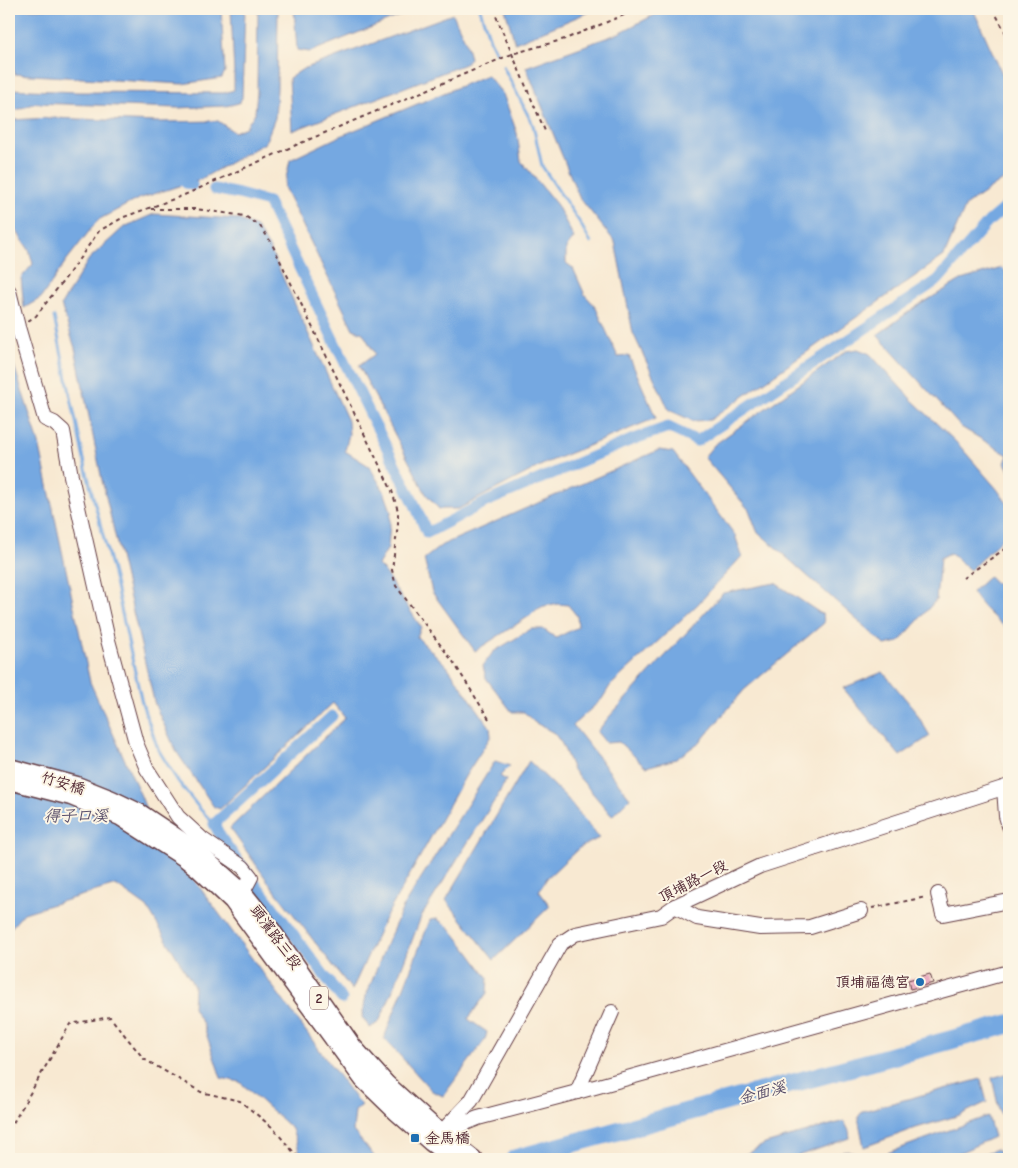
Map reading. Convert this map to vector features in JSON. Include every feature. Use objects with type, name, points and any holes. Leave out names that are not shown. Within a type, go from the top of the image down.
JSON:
[{"type":"main road","name":"竹安橋","points":[[9,767],[76,785],[112,799],[139,812],[188,853]]},
{"type":"main road","name":"竹安橋","points":[[9,781],[71,797],[120,817],[188,853]]},
{"type":"main road","name":"頭濱路三段","points":[[188,853],[237,897],[260,913],[352,1046],[441,1139]]},
{"type":"main road","name":"2","points":[[441,1139],[452,1159]]},
{"type":"main road","name":"2","points":[[441,1139],[474,1159]]},
{"type":"street","points":[[9,291],[45,419],[54,423],[63,432],[108,640],[136,743],[147,769],[178,817],[202,839],[243,867],[250,877],[237,897]]},
{"type":"street","points":[[1007,787],[1006,816],[1009,826]]},
{"type":"street","name":"頂埔路一段","points":[[441,1139],[471,1101],[560,944],[575,934],[661,916],[675,906],[760,866],[1007,787]]},
{"type":"street","points":[[938,894],[943,914],[1009,901]]},
{"type":"street","points":[[675,906],[697,918],[760,928],[810,927],[861,911]]},
{"type":"street","points":[[441,1139],[478,1118],[1009,972]]},
{"type":"street","points":[[577,1092],[612,1012]]},
{"type":"path","points":[[493,9],[545,131]]},
{"type":"path","points":[[18,328],[36,316],[99,231],[124,217],[182,196],[296,145],[512,54],[565,39],[639,9]]},
{"type":"path","points":[[994,9],[1009,39]]},
{"type":"path","points":[[148,209],[196,209],[245,216],[260,226],[271,242],[392,491],[398,511],[392,570],[396,586],[454,663],[490,719]]},
{"type":"path","points":[[963,578],[1009,546]]},
{"type":"path","points":[[861,911],[938,894]]},
{"type":"path","points":[[9,1130],[70,1024],[110,1017],[144,1059],[201,1092],[240,1101],[272,1127],[296,1154],[297,1159]]},
{"type":"water","points":[[9,9],[221,9],[225,71],[222,78],[182,84],[15,74],[9,52]]},
{"type":"water","points":[[231,9],[245,9],[242,98],[239,103],[226,106],[177,108],[35,103],[11,112],[9,118],[9,89],[77,92],[224,93],[234,90]]},
{"type":"water","points":[[258,9],[278,9],[275,118],[265,143],[201,179],[138,199],[98,220],[66,261],[41,298],[24,308],[21,278],[33,264],[29,250],[12,224],[9,214],[9,120],[52,118],[157,122],[218,121],[234,132],[246,127],[255,113]]},
{"type":"water","points":[[294,9],[417,9],[310,52],[297,50]]},
{"type":"water","points":[[505,9],[596,9],[515,43]]},
{"type":"water","points":[[666,9],[973,9],[1009,89],[1009,176],[966,205],[944,256],[710,420],[693,421],[669,410],[633,333],[615,242],[579,197],[526,67],[617,34]]},
{"type":"water","points":[[453,14],[465,40],[470,58],[465,64],[292,131],[289,78],[303,69]]},
{"type":"water","points":[[487,75],[503,94],[517,133],[521,161],[557,205],[574,238],[566,248],[566,263],[573,268],[585,295],[595,306],[618,357],[629,356],[656,418],[546,463],[458,509],[439,509],[426,494],[359,366],[375,354],[363,333],[353,329],[284,187],[290,160],[338,137]]},
{"type":"water","points":[[154,214],[237,219],[256,227],[269,247],[348,421],[349,434],[345,451],[369,466],[384,491],[391,511],[388,548],[378,565],[421,627],[417,637],[447,666],[490,727],[491,736],[466,775],[383,922],[352,990],[269,883],[230,828],[345,718],[333,703],[220,809],[214,807],[176,751],[155,705],[102,480],[75,348],[61,305],[89,259],[124,227]]},
{"type":"water","points":[[1002,268],[1009,276],[1009,470],[1005,463],[1008,455],[961,427],[877,335],[914,308],[961,280]]},
{"type":"water","points":[[858,349],[870,354],[911,399],[958,444],[997,489],[1009,506],[1009,532],[970,570],[950,553],[940,558],[936,600],[899,642],[885,645],[757,531],[749,510],[704,457],[714,445],[846,351]]},
{"type":"water","name":"得子口溪","points":[[9,350],[39,443],[90,682],[150,820],[362,1105],[355,1111],[353,1131],[374,1156],[374,1159],[302,1159],[292,1129],[240,1082],[221,1078],[203,1024],[193,1008],[194,986],[147,907],[116,885],[24,913],[9,930]]},
{"type":"water","points":[[659,450],[673,452],[735,535],[742,556],[698,604],[610,686],[602,699],[573,725],[630,798],[612,816],[573,770],[562,744],[554,733],[534,722],[524,712],[512,712],[486,678],[483,666],[493,652],[531,629],[543,629],[556,638],[578,627],[577,616],[568,605],[553,604],[543,606],[475,651],[432,592],[424,559],[442,545]]},
{"type":"water","points":[[989,576],[1009,597],[1009,630],[989,613],[972,592]]},
{"type":"water","points":[[775,583],[823,615],[824,623],[744,690],[701,741],[676,759],[646,767],[619,742],[606,743],[597,732],[723,593]]},
{"type":"water","points":[[883,672],[914,709],[930,736],[900,756],[843,688]]},
{"type":"water","points":[[495,761],[510,766],[500,776],[506,780],[421,917],[379,1022],[370,1028],[362,1017],[366,996],[404,905]]},
{"type":"water","points":[[529,761],[566,797],[599,838],[579,848],[547,878],[539,891],[550,906],[494,960],[446,900]]},
{"type":"water","points":[[437,919],[450,928],[488,978],[487,993],[468,1019],[487,1032],[485,1040],[443,1096],[432,1091],[384,1038],[430,920]]},
{"type":"water","points":[[1009,1073],[1009,1110],[1000,1114],[992,1078]]},
{"type":"water","points":[[981,1079],[987,1102],[960,1115],[916,1128],[864,1147],[858,1117],[863,1111]]},
{"type":"water","points":[[988,1116],[994,1137],[946,1159],[871,1159]]},
{"type":"water","points":[[844,1121],[850,1138],[789,1159],[741,1159],[742,1156],[765,1144]]},
{"type":"water","points":[[996,1149],[999,1151],[1000,1159],[970,1159]]},
{"type":"water","points":[[844,1151],[854,1152],[859,1159],[821,1159]]},
{"type":"building","name":"頂埔福德宮","points":[[930,974],[933,983],[910,989],[908,980]]},
{"type":"waterway","points":[[480,9],[496,52]]},
{"type":"waterway","points":[[503,66],[533,125],[542,166],[591,243]]},
{"type":"waterway","points":[[186,183],[192,185]]},
{"type":"waterway","points":[[214,189],[268,202],[427,533],[486,502],[629,441],[668,427],[697,441],[938,280],[989,221],[1009,204]]},
{"type":"waterway","points":[[54,317],[86,469],[115,582],[142,703],[158,749],[177,780],[214,824]]},
{"type":"waterway","points":[[332,716],[214,824],[222,839],[342,999]]},
{"type":"waterway","name":"金面溪","points":[[515,1159],[1009,1024]]},
{"type":"place","name":"頂埔福德宮","points":[[920,982]]},
{"type":"place","name":"金馬橋","points":[[415,1138]]}]
